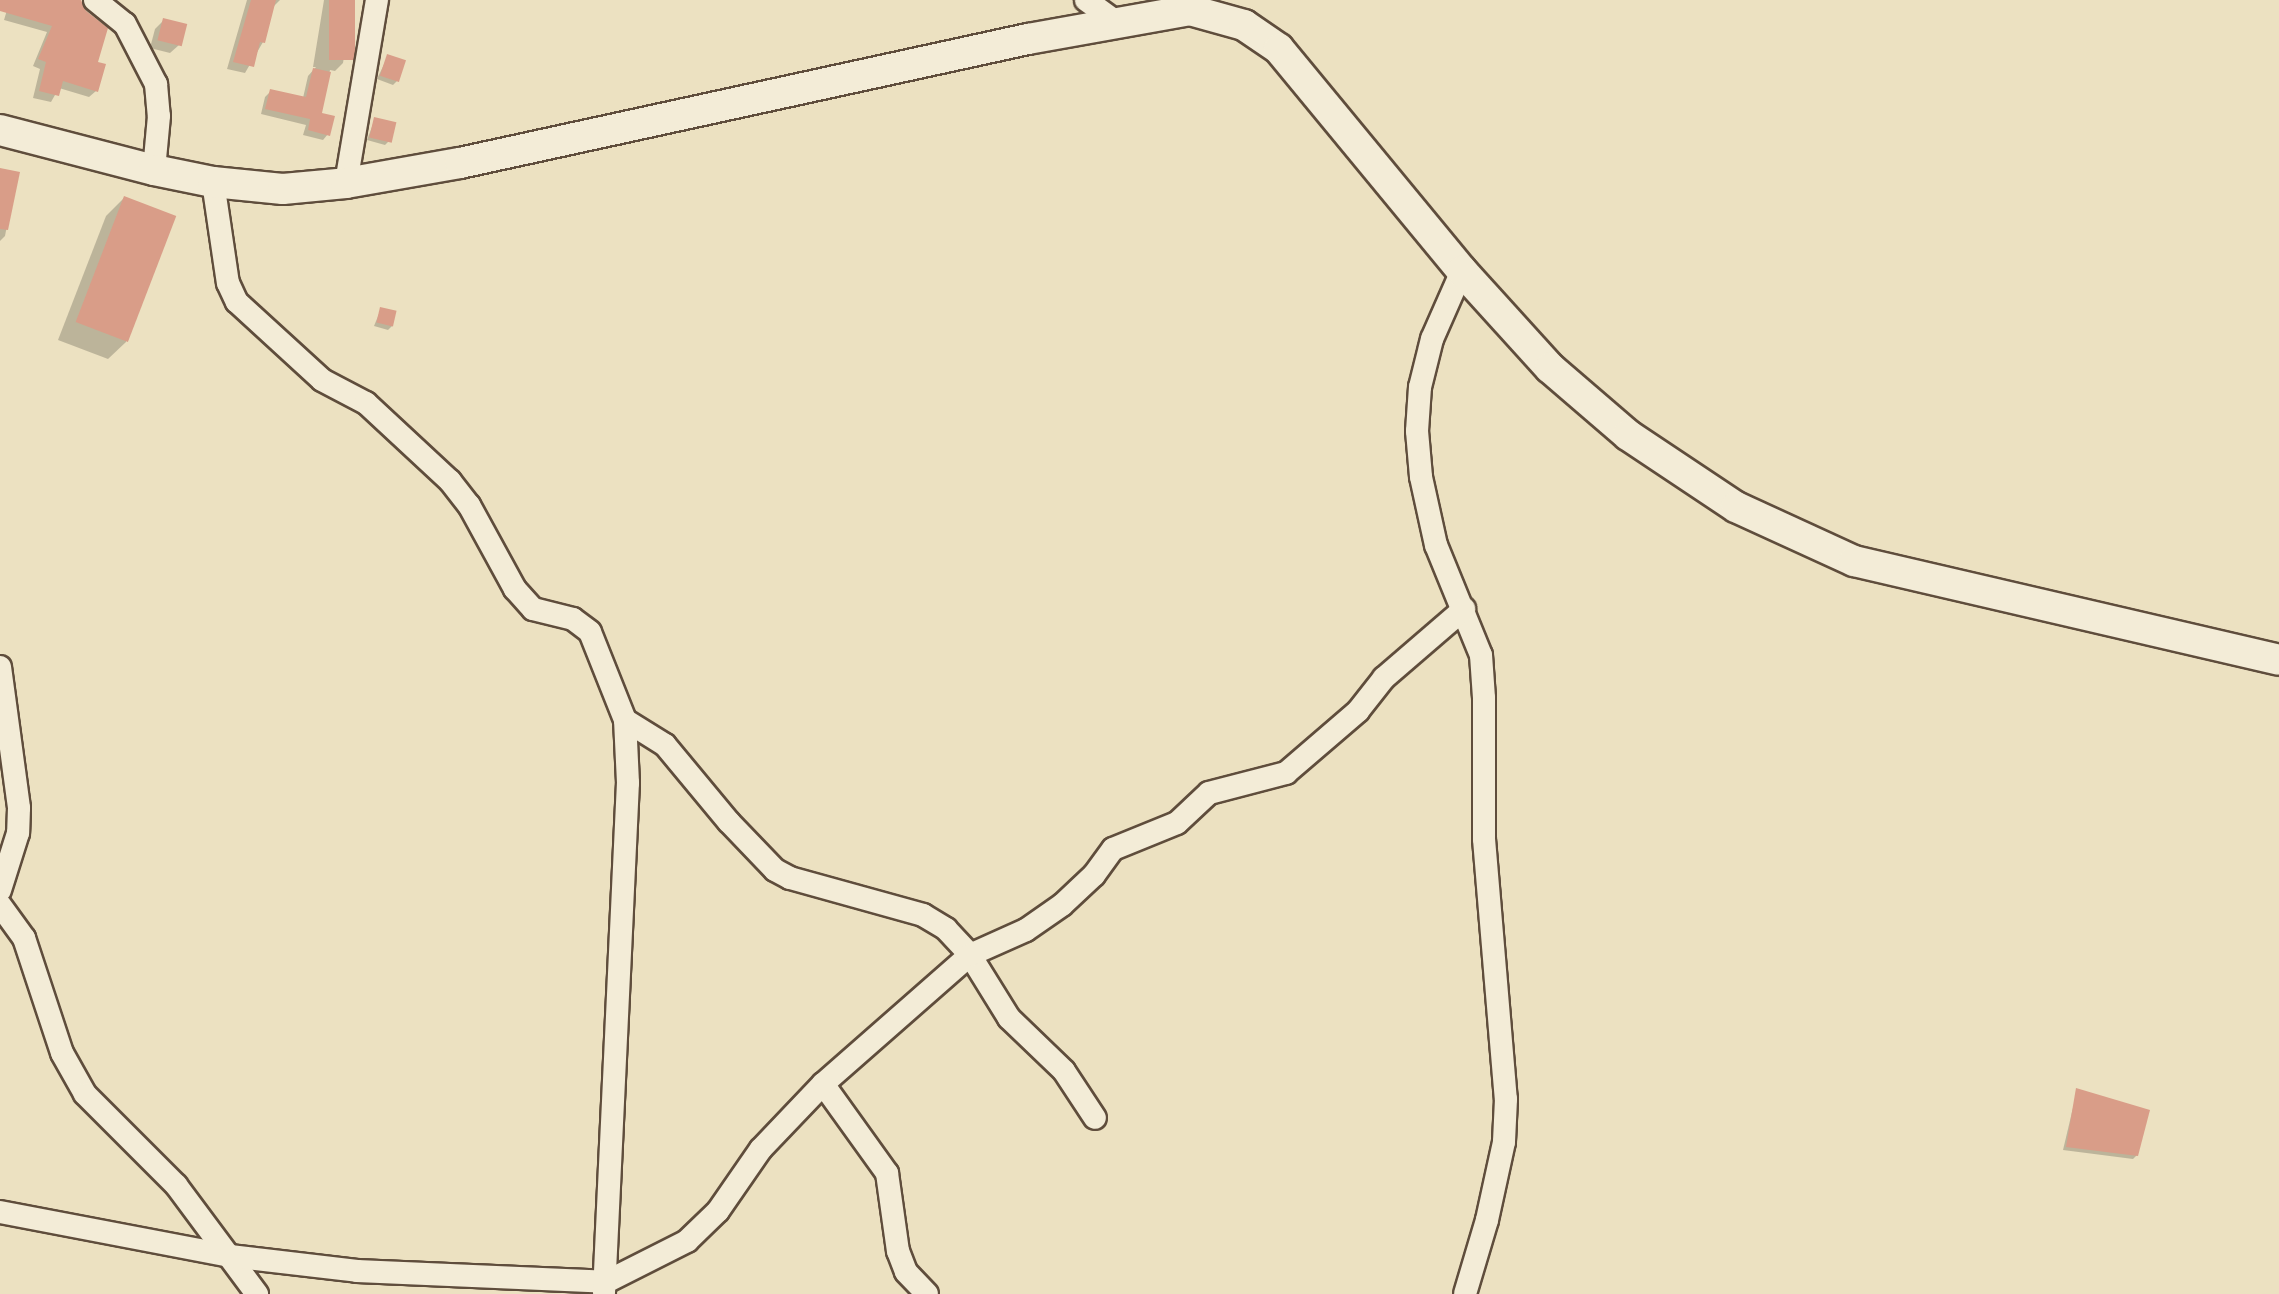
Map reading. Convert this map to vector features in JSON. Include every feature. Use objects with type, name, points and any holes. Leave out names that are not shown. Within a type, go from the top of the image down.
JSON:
[{"type":"main road","points":[[0,130],[213,182],[283,189],[346,183],[460,163],[1116,22],[1190,10],[1244,25],[1279,49],[1462,271],[1550,368],[1628,435],[1736,507],[1854,561],[2279,660]]},
{"type":"street","points":[[95,0],[125,24],[156,84],[159,116],[154,170]]},
{"type":"street","points":[[346,183],[377,0]]},
{"type":"street","points":[[1086,0],[1116,22]]},
{"type":"street","points":[[213,182],[228,283],[237,302],[322,380],[366,403],[450,481],[478,520],[515,589],[533,609],[573,619],[590,632],[625,720],[629,754],[605,1288]]},
{"type":"street","points":[[1462,271],[1432,339],[1420,387],[1417,431],[1421,477],[1436,545],[1481,655],[1485,853],[1506,1099],[1504,1142],[1465,1294]]},
{"type":"street","points":[[0,1212],[230,1256],[393,1275],[605,1288],[687,1241],[718,1211],[761,1149],[823,1084],[970,955],[1026,930],[1062,905],[1094,875],[1113,849],[1177,823],[1209,793],[1286,773],[1358,711],[1384,678],[1464,609]]},
{"type":"street","points":[[0,667],[19,808],[18,833],[0,890]]},
{"type":"street","points":[[625,720],[665,745],[729,822],[775,870],[790,878],[923,915],[946,929],[970,955],[1009,1018],[1064,1071],[1095,1118]]},
{"type":"street","points":[[0,905],[24,938],[62,1053],[85,1094],[176,1185],[257,1294]]},
{"type":"street","points":[[823,1084],[887,1173],[898,1251],[906,1272],[927,1294]]},
{"type":"building","points":[[0,0],[81,0],[86,11],[108,28],[98,62],[106,64],[98,92],[63,81],[59,96],[39,91],[46,62],[38,59],[52,26],[0,11]]},
{"type":"building","points":[[251,0],[276,0],[265,43],[260,42],[254,67],[233,62]]},
{"type":"building","points":[[329,0],[355,0],[355,60],[329,60]]},
{"type":"building","points":[[163,18],[187,24],[182,46],[157,40]]},
{"type":"building","points":[[387,54],[406,60],[399,82],[380,76]]},
{"type":"building","points":[[313,68],[331,72],[322,113],[335,116],[330,136],[308,130],[310,119],[265,109],[270,89],[306,97]]},
{"type":"building","points":[[374,117],[396,122],[392,143],[369,137]]},
{"type":"building","points":[[0,168],[20,172],[8,230],[0,229]]},
{"type":"building","points":[[124,196],[176,216],[128,342],[76,322]]},
{"type":"building","points":[[380,307],[397,311],[393,326],[376,323]]},
{"type":"building","points":[[2076,1088],[2150,1110],[2138,1156],[2066,1147]]}]
